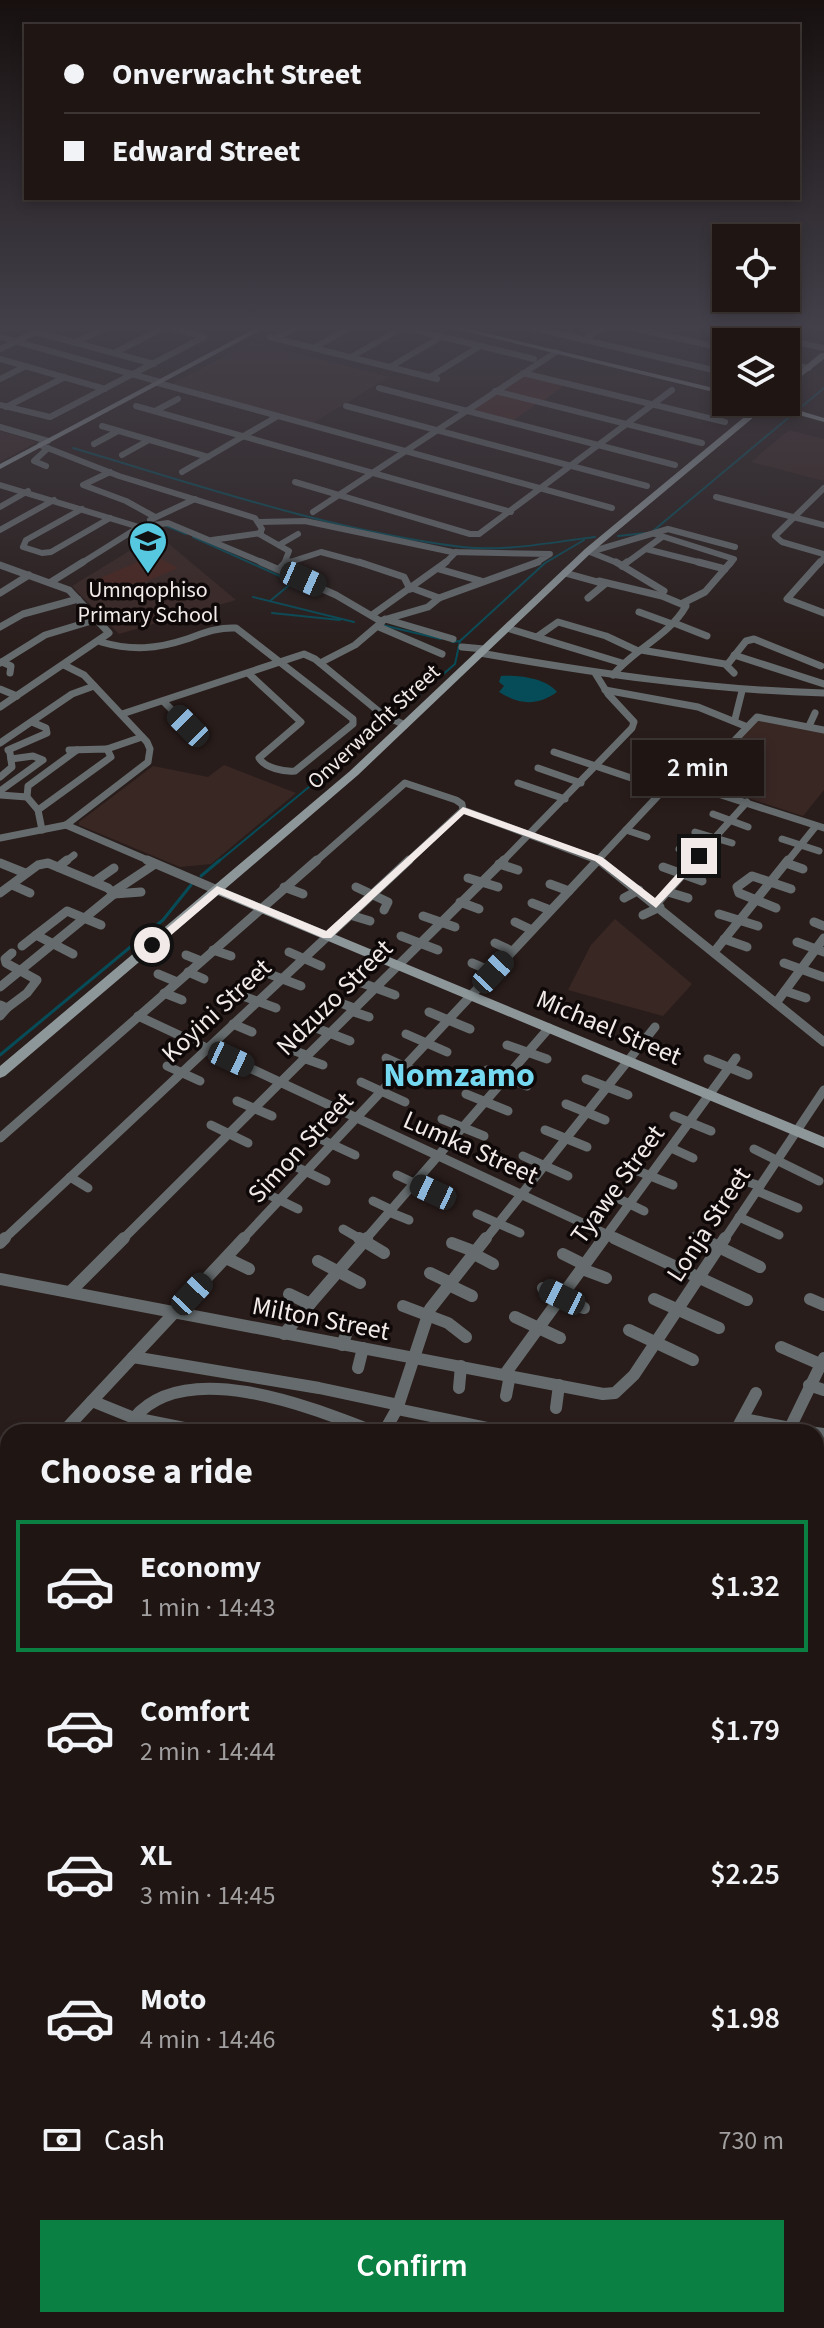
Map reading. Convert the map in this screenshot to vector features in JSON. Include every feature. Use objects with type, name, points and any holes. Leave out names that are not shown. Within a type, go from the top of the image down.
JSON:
[{"type":"street","points":[[24,437],[110,472],[241,512],[259,522],[261,534]]},
{"type":"street","points":[[0,467],[60,437]]},
{"type":"street","points":[[94,444],[108,437]]},
{"type":"street","points":[[137,437],[208,457]]},
{"type":"street","points":[[182,472],[243,437]]},
{"type":"street","points":[[246,437],[511,512]]},
{"type":"street","points":[[353,437],[612,508]]},
{"type":"street","points":[[313,512],[426,437]]},
{"type":"street","points":[[461,437],[647,486]]},
{"type":"street","points":[[568,437],[675,465]]},
{"type":"street","points":[[295,482],[477,534],[611,437]]},
{"type":"street","points":[[677,437],[702,443]]},
{"type":"street","name":"Onverwacht Street","points":[[0,1073],[354,773],[565,573],[724,437]]},
{"type":"street","points":[[122,455],[149,440]]},
{"type":"street","points":[[45,445],[34,461],[46,466]]},
{"type":"street","points":[[110,472],[83,485],[126,501],[155,517]]},
{"type":"street","points":[[0,485],[28,491],[138,527],[168,523],[336,595],[442,654]]},
{"type":"street","points":[[824,488],[775,538],[824,556],[787,599],[824,613]]},
{"type":"street","points":[[0,507],[28,491]]},
{"type":"street","points":[[716,497],[824,525]]},
{"type":"street","points":[[51,582],[155,517],[195,499]]},
{"type":"street","points":[[0,530],[54,500]]},
{"type":"street","points":[[82,509],[26,540],[23,547],[48,553],[110,518]]},
{"type":"street","points":[[259,522],[270,519],[306,522],[456,552],[550,554],[533,565],[481,581],[439,598],[428,607],[381,622],[355,645],[320,663]]},
{"type":"street","points":[[589,552],[673,530],[735,547]]},
{"type":"street","points":[[212,540],[233,534],[248,537],[261,534],[289,551],[287,563]]},
{"type":"street","points":[[279,545],[298,534]]},
{"type":"street","points":[[622,566],[658,536]]},
{"type":"street","points":[[613,675],[622,663],[683,616],[686,603],[733,559],[658,536]]},
{"type":"street","points":[[646,549],[725,569]]},
{"type":"street","points":[[279,569],[287,563],[321,552],[332,553],[404,577],[411,589],[439,598]]},
{"type":"street","points":[[372,615],[439,569],[456,552]]},
{"type":"street","points":[[589,552],[622,566],[686,603]]},
{"type":"street","points":[[0,565],[66,589],[109,633],[101,642],[0,707]]},
{"type":"street","points":[[439,569],[481,581]]},
{"type":"street","points":[[565,573],[686,603]]},
{"type":"street","points":[[0,593],[29,575]]},
{"type":"street","points":[[588,598],[605,584],[599,581]]},
{"type":"street","points":[[1,626],[23,614],[78,599]]},
{"type":"street","points":[[639,612],[707,636]]},
{"type":"street","points":[[1,663],[49,633],[98,619]]},
{"type":"street","points":[[381,622],[453,639]]},
{"type":"street","points":[[538,636],[558,622],[640,650],[683,652],[727,665],[734,673]]},
{"type":"street","points":[[1,626],[14,630]]},
{"type":"street","points":[[101,642],[124,650],[147,650],[230,626],[278,664],[298,674],[354,723],[292,772],[262,763],[259,758],[301,722],[249,674]]},
{"type":"street","points":[[507,628],[622,663]]},
{"type":"street","points":[[727,665],[746,641],[754,639],[821,666]]},
{"type":"street","points":[[462,647],[595,673],[742,691],[803,690],[824,693]]},
{"type":"street","points":[[0,651],[12,656]]},
{"type":"street","points":[[122,714],[303,654],[320,663],[381,713],[405,725]]},
{"type":"street","points":[[734,655],[824,684]]},
{"type":"street","points":[[1,663],[13,668]]},
{"type":"street","points":[[0,838],[66,825],[145,766],[150,749],[142,737],[84,675],[64,665]]},
{"type":"street","points":[[595,673],[605,690],[735,719],[745,726]]},
{"type":"street","points":[[803,690],[811,680]]},
{"type":"street","points":[[0,777],[12,767],[10,755],[1,742],[72,694],[94,686]]},
{"type":"street","points":[[0,689],[17,696]]},
{"type":"street","name":"Ndzuzo Street","points":[[70,1292],[597,767],[634,725],[605,690]]},
{"type":"street","points":[[735,719],[742,691]]},
{"type":"street","points":[[163,701],[188,726]]},
{"type":"street","points":[[809,726],[815,713]]},
{"type":"street","points":[[692,785],[745,726],[759,716],[824,730]]},
{"type":"street","points":[[0,764],[21,747],[48,732],[32,722]]},
{"type":"street","points":[[27,797],[28,786],[73,750],[107,749],[142,737]]},
{"type":"street","points":[[2,795],[43,760],[21,747]]},
{"type":"street","points":[[38,810],[110,759],[107,749]]},
{"type":"street","points":[[554,752],[666,788],[677,782],[692,785],[820,827],[801,845],[714,952]]},
{"type":"street","points":[[10,755],[33,756]]},
{"type":"street","points":[[538,768],[581,783]]},
{"type":"street","points":[[518,783],[565,799]]},
{"type":"street","points":[[0,1138],[400,784],[413,784],[456,800],[462,804],[463,810],[598,859],[824,1042]]},
{"type":"street","name":"Simon Street","points":[[70,1424],[666,788]]},
{"type":"street","points":[[2,795],[27,797],[38,810],[42,830]]},
{"type":"street","points":[[643,915],[658,906],[747,802]]},
{"type":"street","name":"Koyini Street","points":[[0,1243],[463,810]]},
{"type":"street","points":[[713,814],[748,827]]},
{"type":"street","name":"Michael Street","points":[[66,825],[824,1143]]},
{"type":"street","points":[[626,830],[647,837]]},
{"type":"street","points":[[695,832],[732,843]]},
{"type":"street","points":[[782,839],[819,851]]},
{"type":"street","points":[[679,849],[715,862]]},
{"type":"street","points":[[58,867],[74,855]]},
{"type":"street","points":[[0,863],[25,873]]},
{"type":"street","points":[[786,863],[803,869]]},
{"type":"street","points":[[0,893],[42,864],[58,867],[114,893],[141,892]]},
{"type":"street","points":[[0,987],[114,893],[155,864]]},
{"type":"street","points":[[499,864],[518,870]]},
{"type":"street","points":[[663,867],[702,881]]},
{"type":"street","points":[[94,882],[114,868]]},
{"type":"street","points":[[776,908],[737,891],[741,882],[752,876],[791,889]]},
{"type":"street","points":[[468,878],[498,887]]},
{"type":"street","points":[[550,884],[569,891]]},
{"type":"street","points":[[12,885],[30,893]]},
{"type":"street","points":[[284,887],[303,894]]},
{"type":"street","points":[[356,887],[388,902],[384,910]]},
{"type":"street","points":[[624,898],[639,890]]},
{"type":"street","points":[[668,892],[688,898]]},
{"type":"street","points":[[460,902],[479,909]]},
{"type":"street","points":[[532,903],[550,910]]},
{"type":"street","points":[[22,946],[67,911],[101,925]]},
{"type":"street","points":[[719,914],[758,926]]},
{"type":"street","points":[[350,915],[370,921]]},
{"type":"street","points":[[423,916],[455,927]]},
{"type":"street","points":[[515,922],[532,930]]},
{"type":"street","points":[[36,935],[73,954]]},
{"type":"street","points":[[401,936],[438,950]]},
{"type":"street","points":[[776,1003],[801,969],[820,950],[824,938]]},
{"type":"street","points":[[724,939],[747,947]]},
{"type":"street","points":[[797,942],[820,950]]},
{"type":"street","points":[[495,943],[512,951]]},
{"type":"street","points":[[213,950],[231,956]]},
{"type":"street","points":[[289,952],[321,966]]},
{"type":"street","points":[[186,955],[201,961]]},
{"type":"street","points":[[2,1010],[27,993],[37,981],[6,960]]},
{"type":"street","points":[[472,963],[493,972]]},
{"type":"street","points":[[784,963],[823,977]]},
{"type":"street","points":[[188,972],[204,979]]},
{"type":"street","points":[[264,972],[301,986]]},
{"type":"street","points":[[158,974],[177,982]]},
{"type":"street","points":[[362,983],[395,995]]},
{"type":"street","points":[[785,991],[806,998]]},
{"type":"street","points":[[164,993],[182,1000]]},
{"type":"street","points":[[240,995],[276,1008]]},
{"type":"street","points":[[338,1002],[369,1017]]},
{"type":"street","points":[[429,1012],[470,1029]]},
{"type":"street","name":"Lumka Street","points":[[138,1016],[747,1300]]},
{"type":"street","points":[[233,1024],[252,1032]]},
{"type":"street","points":[[311,1026],[350,1041]]},
{"type":"street","points":[[388,1424],[398,1407],[427,1314],[655,1027]]},
{"type":"street","points":[[284,1334],[549,1028]]},
{"type":"street","points":[[406,1034],[447,1052]]},
{"type":"street","points":[[507,1045],[547,1059]]},
{"type":"street","points":[[287,1048],[323,1065]]},
{"type":"street","points":[[386,1058],[428,1077]]},
{"type":"street","points":[[708,1059],[732,1063],[748,1075]]},
{"type":"street","name":"Tyawe Street","points":[[507,1375],[732,1063]]},
{"type":"street","points":[[167,1066],[200,1081]]},
{"type":"street","points":[[487,1070],[527,1086]]},
{"type":"street","points":[[586,1079],[628,1095]]},
{"type":"street","points":[[361,1082],[405,1102]]},
{"type":"street","name":"Lonja Street","points":[[629,1382],[824,1090]]},
{"type":"street","points":[[466,1094],[508,1111]]},
{"type":"street","points":[[237,1101],[272,1116]]},
{"type":"street","points":[[566,1104],[605,1120]]},
{"type":"street","points":[[674,1116],[711,1131]]},
{"type":"street","points":[[442,1119],[484,1136]]},
{"type":"street","points":[[211,1125],[248,1143]]},
{"type":"street","points":[[545,1130],[587,1147]]},
{"type":"street","points":[[314,1136],[355,1155]]},
{"type":"street","points":[[671,1148],[693,1158]]},
{"type":"street","points":[[754,1149],[819,1181]]},
{"type":"street","points":[[523,1156],[568,1176]]},
{"type":"street","points":[[286,1162],[326,1181]]},
{"type":"street","points":[[633,1169],[673,1185]]},
{"type":"street","points":[[397,1175],[433,1192]]},
{"type":"street","points":[[70,1177],[88,1188]]},
{"type":"street","points":[[736,1178],[798,1208]]},
{"type":"street","points":[[257,1189],[298,1209]]},
{"type":"street","points":[[609,1194],[644,1211]]},
{"type":"street","points":[[373,1201],[409,1220]]},
{"type":"street","points":[[477,1214],[520,1233]]},
{"type":"street","points":[[739,1217],[779,1235]]},
{"type":"street","points":[[343,1229],[384,1253]]},
{"type":"street","points":[[695,1236],[760,1267]]},
{"type":"street","points":[[452,1243],[493,1264]]},
{"type":"street","points":[[563,1254],[606,1278]]},
{"type":"street","points":[[226,1258],[249,1269]]},
{"type":"street","points":[[318,1261],[360,1283]]},
{"type":"street","points":[[430,1273],[472,1296]]},
{"type":"street","name":"Milton Street","points":[[0,1279],[609,1394],[619,1392],[629,1382]]},
{"type":"street","points":[[543,1288],[584,1308]]},
{"type":"street","points":[[289,1294],[310,1304]]},
{"type":"street","points":[[654,1299],[719,1328]]},
{"type":"street","points":[[810,1299],[824,1305]]},
{"type":"street","points":[[403,1306],[451,1324],[454,1330],[466,1337]]},
{"type":"street","points":[[515,1317],[560,1338]]},
{"type":"street","points":[[342,1345],[349,1327]]},
{"type":"street","points":[[629,1330],[693,1360]]},
{"type":"street","points":[[781,1347],[822,1361],[791,1424]]},
{"type":"street","points":[[358,1368],[363,1348]]},
{"type":"street","points":[[133,1357],[319,1388],[472,1424]]},
{"type":"street","points":[[459,1388],[461,1366]]},
{"type":"street","points":[[506,1396],[507,1375]]},
{"type":"street","points":[[556,1408],[559,1385]]},
{"type":"street","points":[[809,1385],[824,1390]]},
{"type":"street","points":[[134,1418],[149,1403],[163,1395],[216,1391],[261,1398],[355,1424]]},
{"type":"street","points":[[740,1424],[756,1393]]},
{"type":"street","points":[[92,1401],[134,1418],[164,1424]]},
{"type":"street","points":[[743,1419],[763,1424]]},
{"type":"shaded area","points":[[0,437],[19,437],[37,442],[0,462]]},
{"type":"shaded area","points":[[781,437],[824,439],[824,481],[751,462]]},
{"type":"shaded area","name":"Umnqophiso Primary School","points":[[157,534],[236,600],[119,634],[72,586]]},
{"type":"shaded area","points":[[154,555],[178,568],[121,592],[98,579]]},
{"type":"shaded area","points":[[758,718],[824,733],[824,790],[803,816],[700,782]]},
{"type":"shaded area","points":[[224,765],[296,793],[211,864],[180,867],[79,825],[153,766],[208,777]]},
{"type":"shaded area","points":[[615,919],[692,984],[663,1016],[568,990],[591,945]]},
{"type":"water","points":[[501,676],[539,681],[557,692],[535,702],[514,699],[499,692],[504,686],[499,682]]},
{"type":"waterway","points":[[653,531],[766,437]]},
{"type":"waterway","points":[[73,448],[314,518],[412,539],[462,547],[495,548],[595,537]]},
{"type":"waterway","points":[[164,525],[186,534]]},
{"type":"waterway","points":[[618,536],[646,533]]},
{"type":"waterway","points":[[193,537],[293,582],[270,601]]},
{"type":"waterway","points":[[460,641],[545,563],[584,540]]},
{"type":"waterway","points":[[253,597],[354,622]]},
{"type":"waterway","points":[[272,613],[340,620]]},
{"type":"waterway","points":[[382,625],[441,639]]},
{"type":"waterway","points":[[392,718],[455,664],[460,641]]},
{"type":"waterway","points":[[452,642],[460,641]]},
{"type":"waterway","points":[[218,862],[389,721]]},
{"type":"waterway","points":[[201,876],[220,860]]},
{"type":"waterway","points":[[0,1055],[163,920],[191,885]]},
{"type":"place","name":"Umnqophiso Primary School","points":[[148,575]]},
{"type":"district","name":"Nomzamo","points":[[459,1074]]},
{"type":"route","points":[[152,945],[217,890],[327,936],[463,810],[598,859],[656,904],[699,856]]}]
